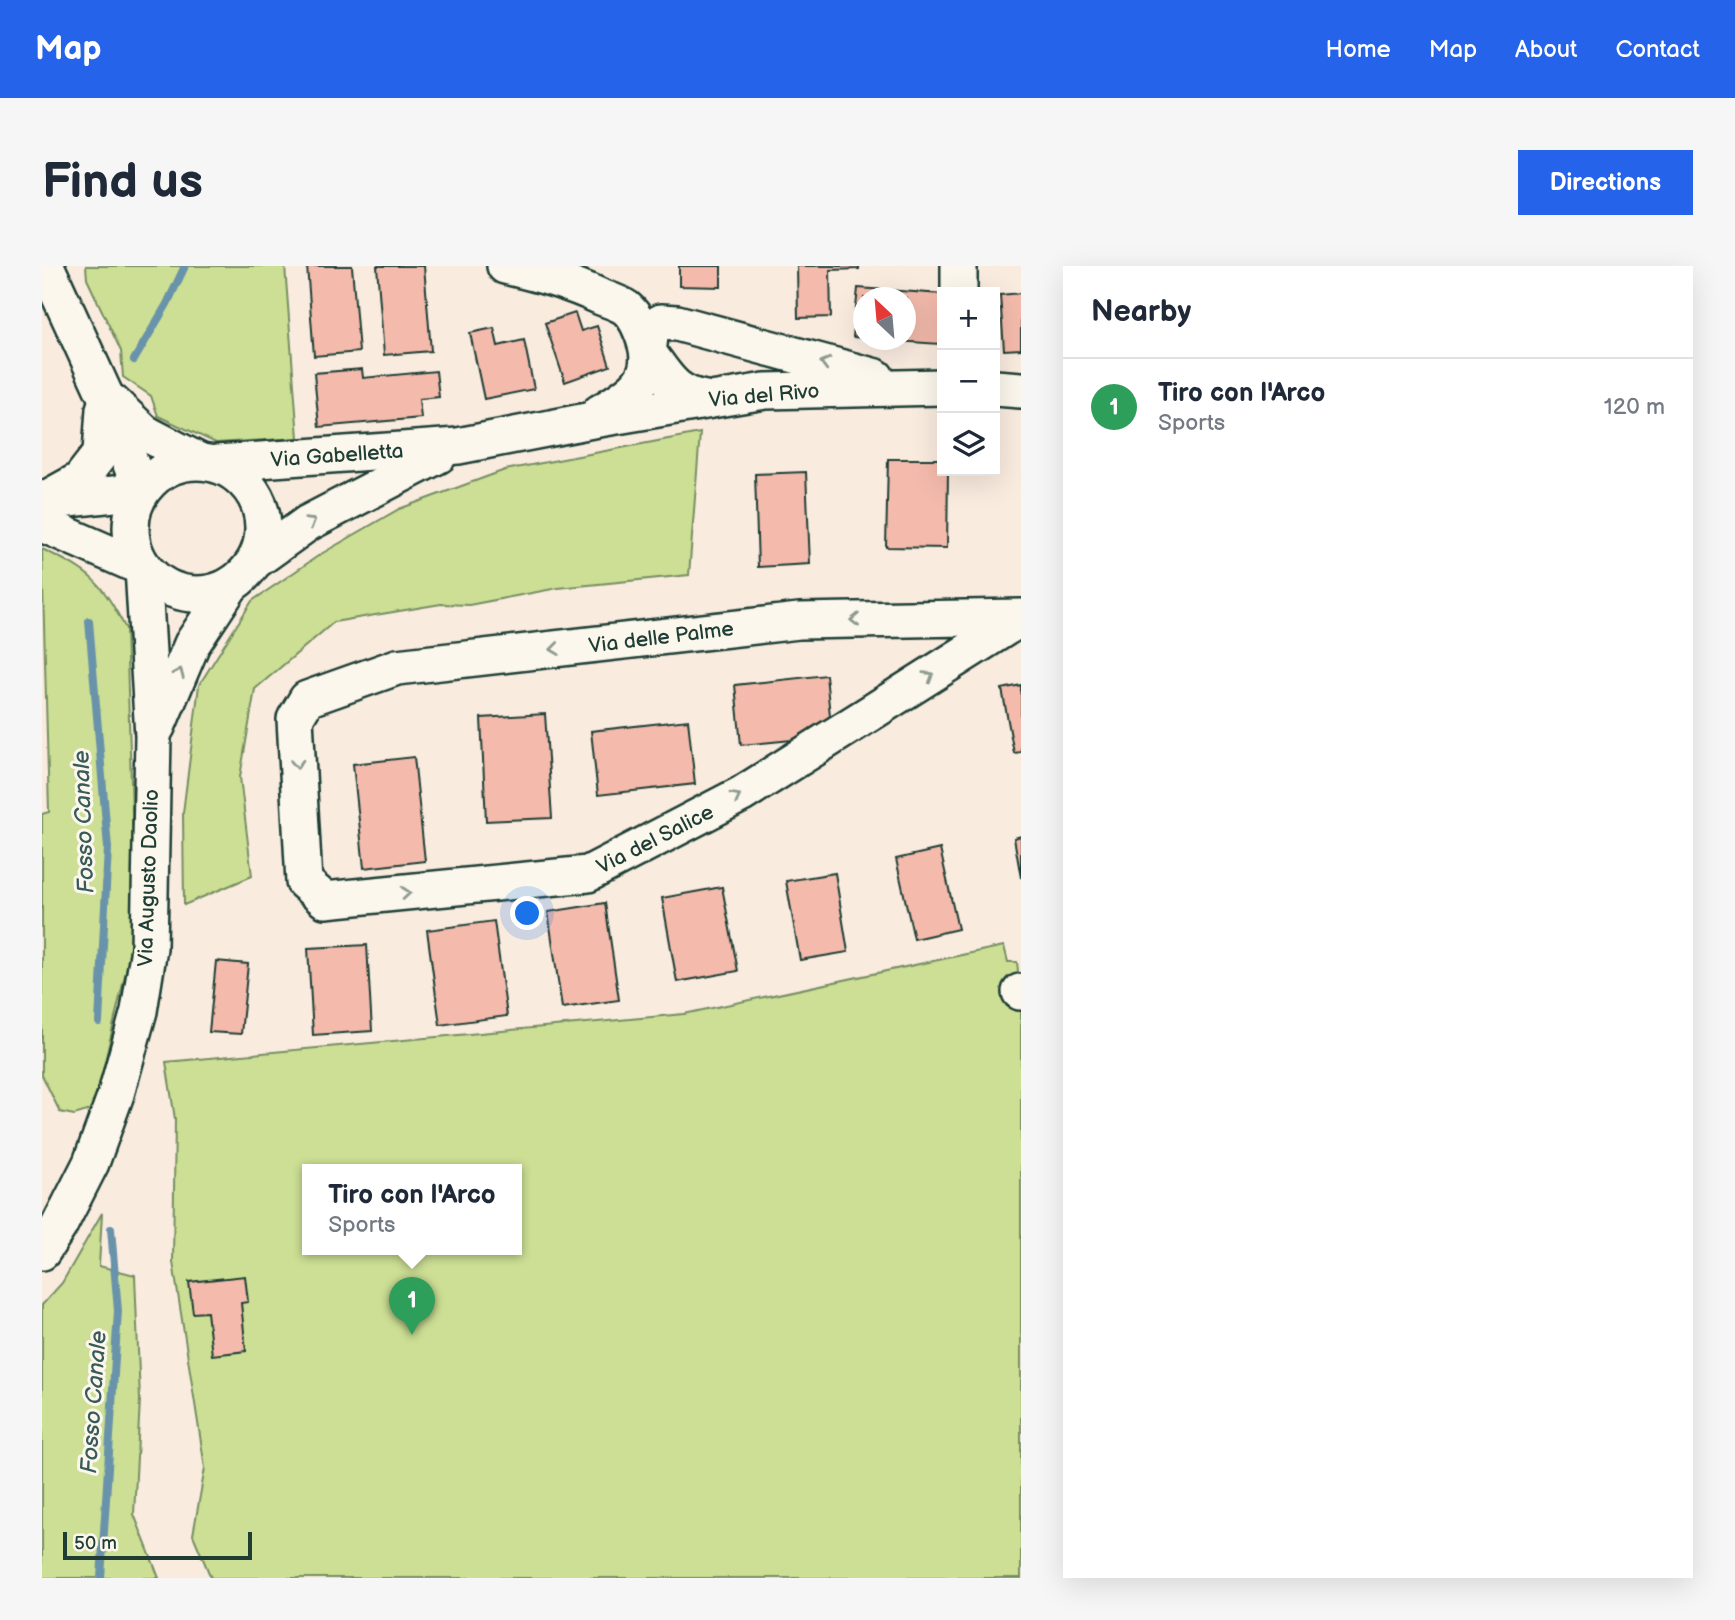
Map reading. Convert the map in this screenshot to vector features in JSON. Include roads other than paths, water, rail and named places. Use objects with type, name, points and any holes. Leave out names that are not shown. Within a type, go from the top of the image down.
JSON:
[{"type":"street","points":[[46,266],[105,395],[141,491]]},
{"type":"street","points":[[64,305],[65,275],[70,266]]},
{"type":"street","points":[[959,266],[959,287]]},
{"type":"street","points":[[541,270],[625,307],[635,318],[648,352],[675,389],[692,397],[706,399]]},
{"type":"street","points":[[587,421],[639,387],[645,372],[651,329],[660,322],[677,323],[928,387]]},
{"type":"street","name":"Via del Rivo","points":[[587,421],[765,391],[928,387]]},
{"type":"street","points":[[1000,388],[1021,390]]},
{"type":"street","points":[[42,523],[143,568],[161,584],[184,593],[208,593],[231,585],[249,570],[255,561],[263,538],[263,514],[254,492],[238,475],[145,433],[105,395]]},
{"type":"street","points":[[42,502],[80,480],[102,453],[105,395]]},
{"type":"street","name":"Via Gabelletta","points":[[208,462],[458,446],[587,421]]},
{"type":"street","name":"Via Gabelletta","points":[[255,561],[308,523],[458,446]]},
{"type":"street","points":[[143,568],[134,550],[130,529],[132,509],[141,491],[166,468],[208,462]]},
{"type":"street","points":[[42,502],[141,491]]},
{"type":"street","points":[[82,541],[125,579],[146,622]]},
{"type":"street","name":"Via Augusto Daolio","points":[[42,1252],[59,1226],[91,1163],[116,1094],[139,1011],[149,948],[153,736],[143,568]]},
{"type":"street","name":"Via Augusto Daolio","points":[[153,736],[192,643],[231,585]]},
{"type":"street","name":"Via del Salice","points":[[307,699],[295,719],[304,882],[326,900],[588,874],[742,794],[1021,617]]},
{"type":"street","name":"Via delle Palme","points":[[307,699],[397,667],[799,621],[1021,617]]},
{"type":"waterway","name":"Fosso Canale","points":[[134,360],[167,304],[185,266]]},
{"type":"waterway","name":"Fosso Canale","points":[[89,621],[108,848],[99,1022]]},
{"type":"waterway","name":"Fosso Canale","points":[[101,1578],[118,1311],[111,1229]]},
{"type":"place","name":"Tiro con l'Arco","points":[[412,1335]]}]
